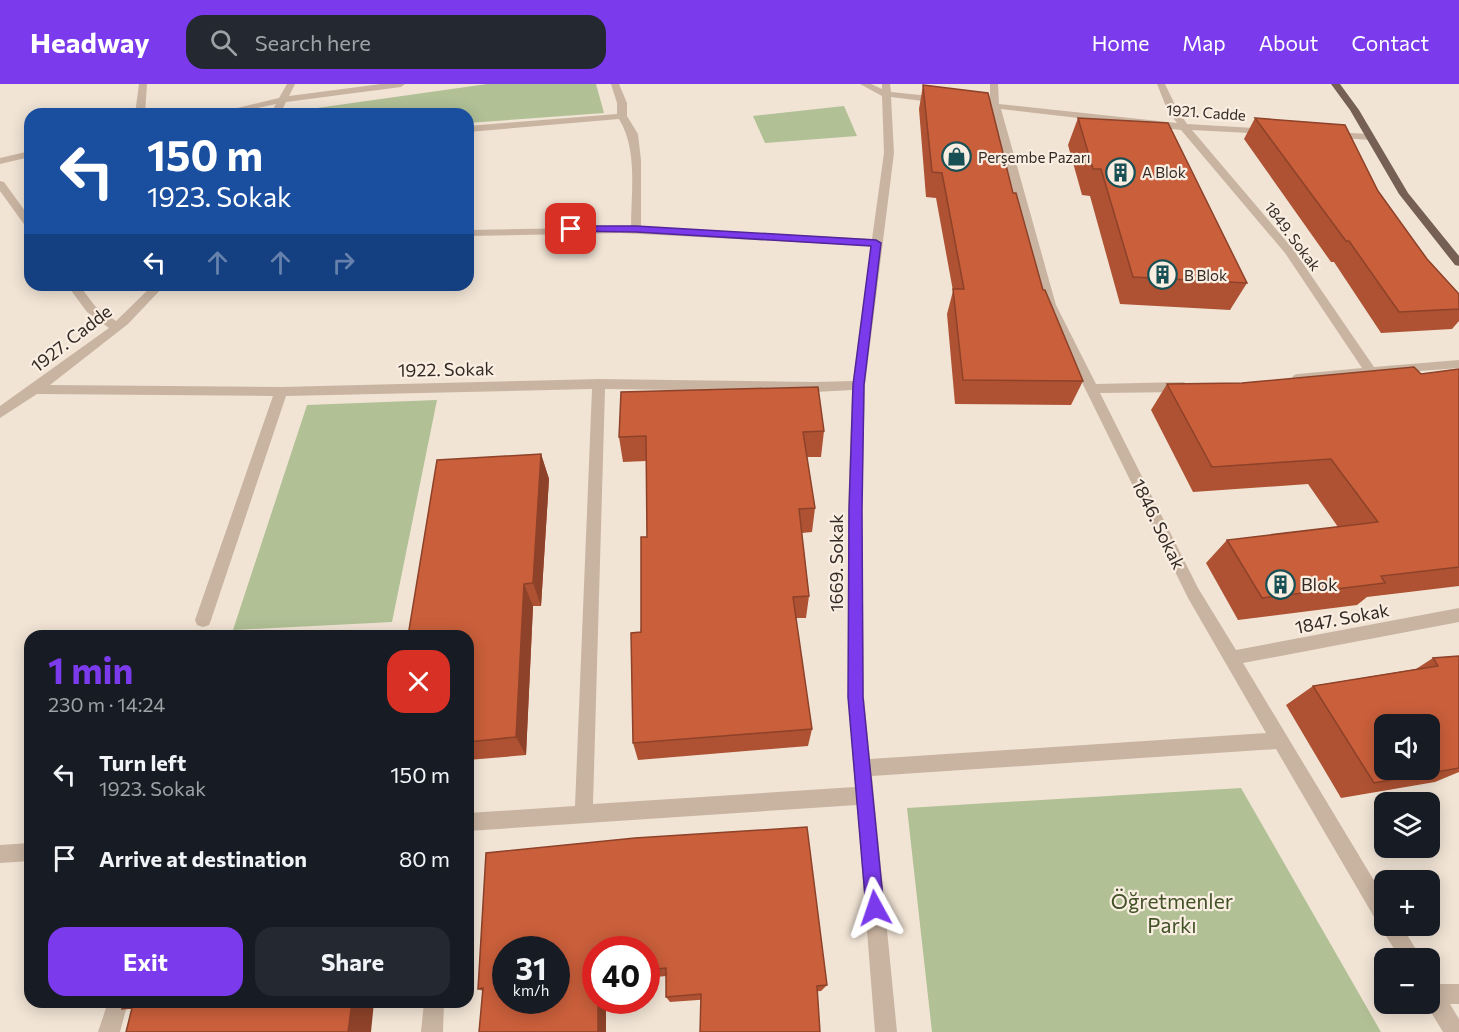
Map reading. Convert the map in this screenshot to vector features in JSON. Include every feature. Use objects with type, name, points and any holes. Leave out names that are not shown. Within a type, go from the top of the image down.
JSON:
[{"type":"main road","points":[[1335,84],[1404,194],[1459,263]]},
{"type":"street","points":[[141,108],[143,84]]},
{"type":"street","points":[[278,108],[291,84]]},
{"type":"street","points":[[245,108],[282,100],[400,84]]},
{"type":"street","points":[[615,84],[622,103],[622,116],[633,134],[636,160],[636,229]]},
{"type":"street","points":[[864,84],[951,101]]},
{"type":"street","name":"1846. Sokak","points":[[994,84],[995,106],[1050,305],[1193,593],[1374,898]]},
{"type":"street","name":"1849. Sokak","points":[[1161,84],[1172,109],[1184,127],[1289,251],[1370,370]]},
{"type":"street","name":"1669. Sokak","points":[[886,89],[889,153],[859,385],[855,510],[856,697],[886,1032]]},
{"type":"street","name":"1921. Cadde","points":[[973,104],[1184,127],[1277,132]]},
{"type":"street","points":[[474,128],[622,116]]},
{"type":"street","points":[[1324,135],[1370,137]]},
{"type":"street","points":[[0,161],[24,155]]},
{"type":"street","points":[[0,184],[24,217]]},
{"type":"street","points":[[0,206],[12,201]]},
{"type":"street","points":[[474,233],[528,229],[636,229],[876,243]]},
{"type":"street","points":[[78,291],[91,309],[116,327]]},
{"type":"street","name":"1927. Cadde","points":[[0,413],[78,358],[142,305],[154,291]]},
{"type":"street","points":[[1288,379],[1370,370],[1459,364]]},
{"type":"street","points":[[584,814],[599,384]]},
{"type":"street","name":"1922. Sokak","points":[[34,389],[281,392],[599,384],[816,387],[859,385]]},
{"type":"street","points":[[1091,389],[1194,387]]},
{"type":"street","points":[[203,620],[281,392]]},
{"type":"street","name":"1847. Sokak","points":[[1232,658],[1459,615]]},
{"type":"street","points":[[862,768],[1281,741]]},
{"type":"street","points":[[474,822],[865,795]]},
{"type":"street","points":[[0,854],[24,852]]},
{"type":"street","points":[[1440,993],[1459,994]]},
{"type":"street","points":[[1440,1007],[1455,1032]]},
{"type":"street","points":[[109,1032],[115,1008]]},
{"type":"street","points":[[432,1032],[434,1008]]},
{"type":"green space","points":[[487,84],[596,84],[604,113],[474,123],[474,108],[317,108]]},
{"type":"green space","points":[[844,106],[857,136],[765,143],[753,116]]},
{"type":"green space","points":[[437,400],[392,622],[233,630],[307,405]]},
{"type":"green space","name":"Öğretmenler Parkı","points":[[1241,788],[1381,1032],[932,1032],[907,808]]},
{"type":"building","points":[[923,85],[988,93],[1013,193],[1016,193],[1043,290],[1045,290],[1083,381],[963,380],[953,289],[964,289],[942,173],[932,172]]},
{"type":"building","points":[[1078,118],[1168,123],[1247,283],[1133,277],[1101,169],[1093,169]]},
{"type":"building","points":[[1255,118],[1345,125],[1378,191],[1427,259],[1459,294],[1459,309],[1399,312],[1349,241],[1346,241]]},
{"type":"building","points":[[1414,367],[1421,374],[1459,369],[1459,567],[1381,576],[1385,583],[1262,598],[1227,540],[1378,522],[1331,459],[1212,467],[1167,384],[1242,383]]},
{"type":"building","points":[[818,387],[824,431],[803,432],[815,508],[799,509],[809,596],[793,597],[812,729],[633,743],[631,633],[641,632],[641,537],[647,537],[646,436],[619,437],[621,392]]},
{"type":"building","points":[[541,454],[533,583],[524,584],[516,737],[474,741],[474,630],[409,630],[437,460]]},
{"type":"building","points":[[1459,656],[1459,768],[1440,771],[1440,714],[1374,714],[1374,780],[1391,780],[1374,783],[1313,686],[1438,666],[1433,658]]},
{"type":"building","points":[[807,827],[827,985],[817,986],[820,1032],[700,1032],[701,994],[666,997],[666,968],[660,969],[660,936],[582,936],[582,1014],[598,1014],[598,1032],[479,1032],[483,988],[478,989],[486,853],[635,838]]},
{"type":"building","points":[[132,1008],[351,1008],[348,1032],[126,1032]]},
{"type":"place","name":"Perşembe Pazarı","points":[[957,157]]},
{"type":"place","name":"A Blok","points":[[1121,172]]},
{"type":"place","name":"B Blok","points":[[1163,275]]},
{"type":"place","name":"Blok","points":[[1280,584]]},
{"type":"route","points":[[571,229],[636,229],[876,243],[859,385],[855,510],[856,697],[875,908]]}]
